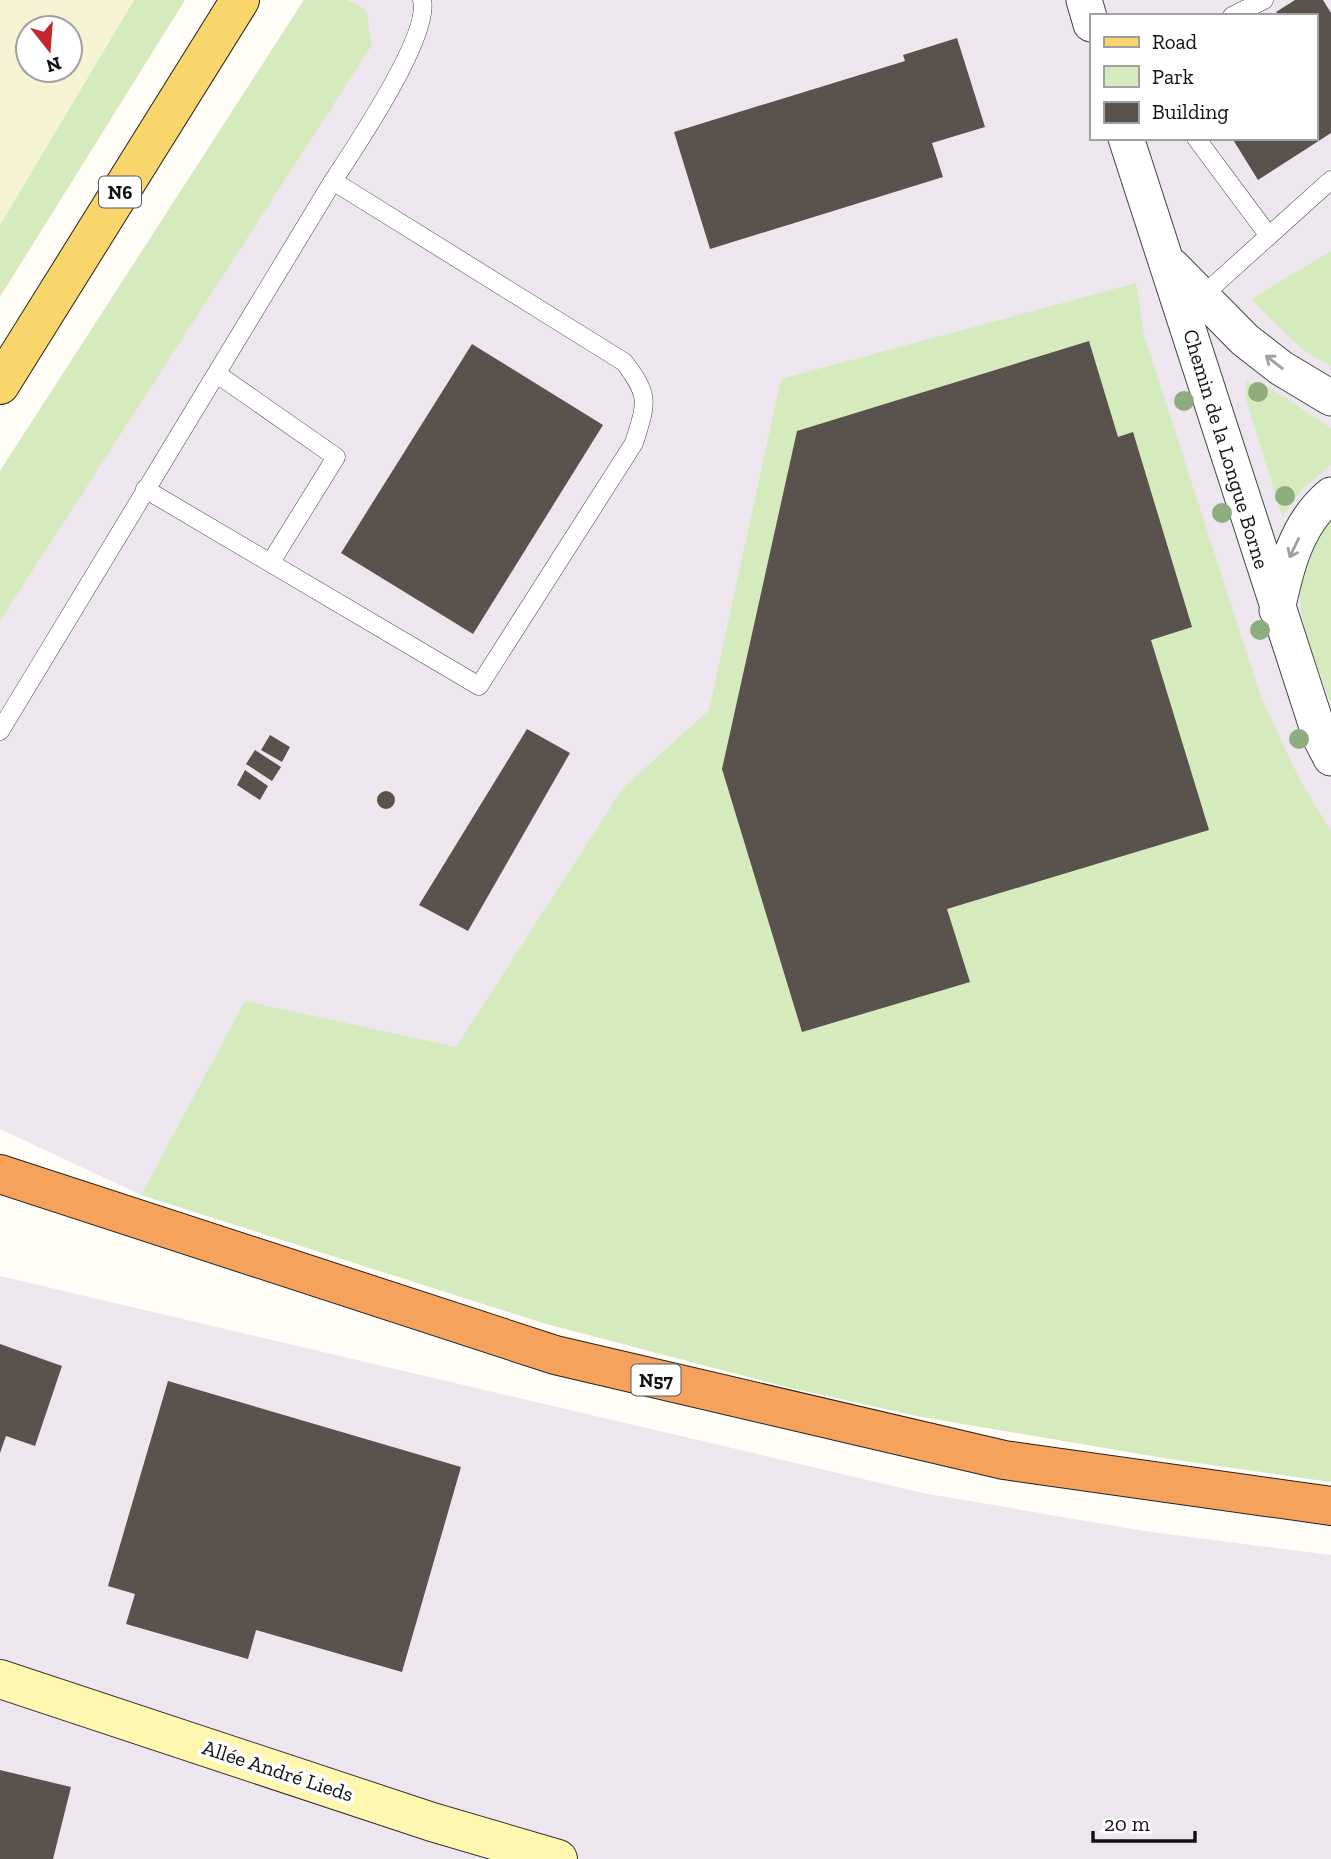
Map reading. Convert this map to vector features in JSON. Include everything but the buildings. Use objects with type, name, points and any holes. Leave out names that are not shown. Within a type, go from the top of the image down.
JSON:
[{"type":"highway","name":"N57","points":[[0,1174],[555,1355],[1004,1460],[1331,1506]]},
{"type":"main road","name":"N6","points":[[0,385],[240,0]]},
{"type":"street","points":[[1084,0],[1090,21]]},
{"type":"street","name":"Chemin de la Longue Borne","points":[[1127,140],[1277,610],[1321,739],[1331,758]]},
{"type":"street","points":[[1167,261],[1254,347],[1281,368],[1331,398]]},
{"type":"street","points":[[1277,610],[1287,562],[1307,522],[1331,495]]},
{"type":"street","name":"Allée André Lieds","points":[[0,1679],[418,1817],[558,1859]]},
{"type":"lane","points":[[0,732],[332,181],[370,125],[421,27],[422,0]]},
{"type":"lane","points":[[1236,14],[1264,0]]},
{"type":"lane","points":[[1197,140],[1269,236]]},
{"type":"lane","points":[[1202,296],[1331,180]]},
{"type":"lane","points":[[145,489],[479,686],[634,443],[644,413],[643,386],[624,362],[332,181]]},
{"type":"lane","points":[[217,374],[336,457],[271,562]]},
{"type":"shaded area","points":[[0,0],[134,0],[84,84],[84,14],[14,14],[14,84],[84,84],[0,225]]},
{"type":"shaded area","points":[[304,0],[1331,0],[1331,1482],[1164,1458],[917,1416],[787,1387],[543,1323],[141,1195],[0,1129],[0,471]]},
{"type":"shaded area","points":[[0,1276],[923,1493],[1144,1531],[1331,1555],[1331,1859],[0,1859]]},
{"type":"green space","points":[[134,0],[185,0],[0,297],[0,225]]},
{"type":"green space","points":[[304,0],[347,0],[366,10],[372,45],[0,621],[0,471]]},
{"type":"green space","points":[[1331,251],[1331,366],[1304,351],[1251,299]]},
{"type":"green space","points":[[1136,283],[1144,335],[1261,697],[1300,780],[1331,831],[1331,1482],[1164,1458],[917,1416],[787,1387],[543,1323],[141,1195],[245,1001],[456,1047],[623,788],[709,710],[781,379]]},
{"type":"green space","points":[[1246,381],[1268,387],[1331,428],[1331,465],[1303,488],[1282,516],[1245,396]]},
{"type":"green space","points":[[1331,514],[1331,703],[1304,628],[1300,590],[1308,551]]}]
